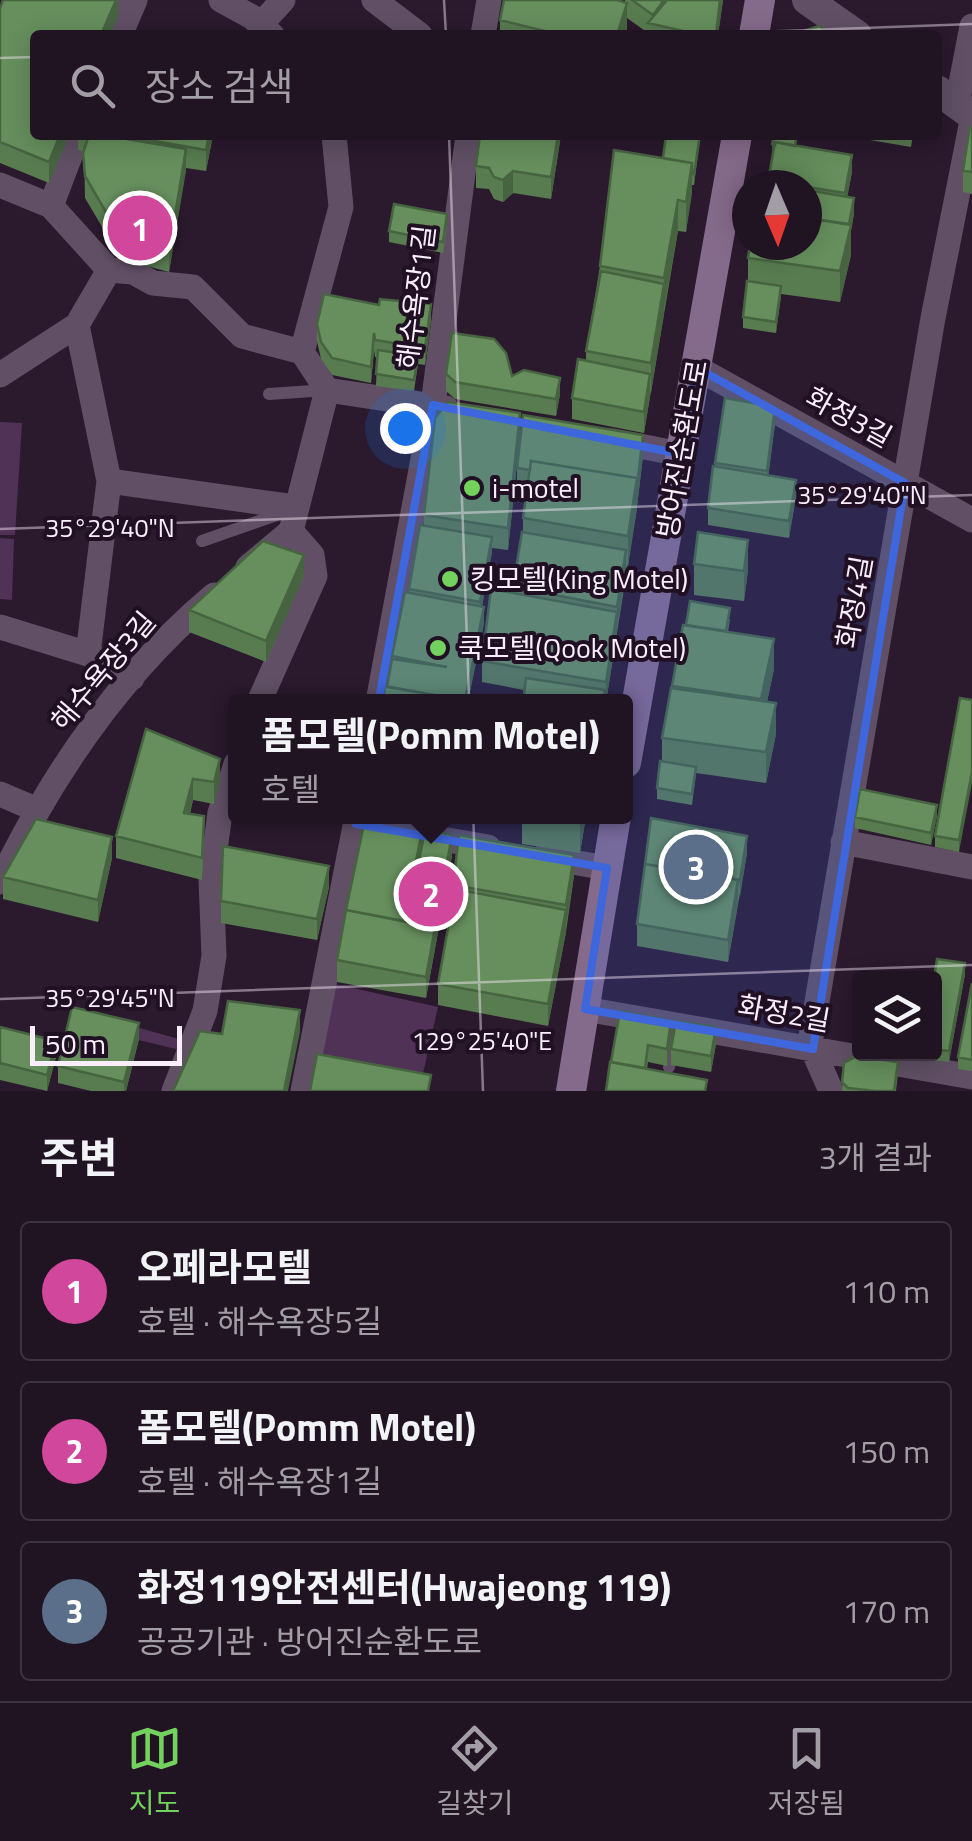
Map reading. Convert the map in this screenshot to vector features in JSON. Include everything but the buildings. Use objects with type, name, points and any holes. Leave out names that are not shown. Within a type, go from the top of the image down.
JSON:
[{"type":"main road","points":[[755,30],[760,0]]},
{"type":"main road","name":"방어진순환도로","points":[[633,724],[736,140]]},
{"type":"main road","points":[[571,1091],[615,824]]},
{"type":"street","points":[[67,0],[132,0],[122,30]]},
{"type":"street","points":[[221,0],[266,30],[283,0]]},
{"type":"street","points":[[374,0],[413,30]]},
{"type":"street","points":[[484,30],[489,0]]},
{"type":"street","points":[[807,0],[850,30]]},
{"type":"street","name":"화정4길","points":[[812,1049],[843,842],[906,483],[972,26]]},
{"type":"street","points":[[51,206],[76,140]]},
{"type":"street","points":[[302,352],[340,207],[334,140]]},
{"type":"street","name":"해수욕장1길","points":[[379,694],[432,406],[467,140]]},
{"type":"street","points":[[0,185],[51,206],[109,270],[133,272],[153,283],[193,287],[242,336],[302,352],[327,390],[468,412]]},
{"type":"street","points":[[0,376],[77,325],[109,270]]},
{"type":"street","points":[[77,325],[109,481],[88,654]]},
{"type":"street","name":"화정3길","points":[[697,368],[972,520]]},
{"type":"street","points":[[263,694],[315,576],[312,555],[293,519],[327,390]]},
{"type":"street","points":[[592,437],[682,454]]},
{"type":"street","points":[[109,481],[293,519]]},
{"type":"street","name":"해수욕장3길","points":[[0,882],[35,809],[95,720],[193,613],[293,519]]},
{"type":"street","points":[[0,628],[88,654],[132,678]]},
{"type":"street","points":[[174,1091],[205,1011],[214,956],[211,879],[220,813],[228,788]]},
{"type":"street","points":[[0,794],[35,809]]},
{"type":"street","points":[[303,1091],[355,824]]},
{"type":"street","points":[[377,824],[607,868]]},
{"type":"street","points":[[843,842],[972,867]]},
{"type":"street","name":"화정2길","points":[[584,1008],[972,1077]]},
{"type":"street","points":[[812,1049],[831,1091]]},
{"type":"lane","points":[[268,394],[327,390]]},
{"type":"lane","points":[[202,541],[293,519]]},
{"type":"lane","points":[[668,1067],[676,1024]]},
{"type":"highlighted area","points":[[697,368],[905,483],[813,1049],[585,1009],[607,868],[356,824],[433,405],[681,454]]},
{"type":"shaded area","points":[[0,422],[22,423],[15,535],[0,535]]},
{"type":"shaded area","points":[[0,538],[14,539],[12,600],[0,599]]},
{"type":"shaded area","points":[[335,984],[438,1007],[420,1087],[316,1069]]},
{"type":"shaded area","points":[[75,1010],[186,1041],[180,1050],[72,1024]]},
{"type":"place","name":"오페라모텔","points":[[140,228]]},
{"type":"place","name":"i-motel","points":[[472,488]]},
{"type":"place","name":"킹모텔(King Motel)","points":[[450,579]]},
{"type":"place","name":"쿡모텔(Qook Motel)","points":[[438,648]]},
{"type":"place","name":"화정119안전센터(Hwajeong 119)","points":[[696,867]]},
{"type":"place","name":"폼모텔(Pomm Motel)","points":[[431,894]]}]
